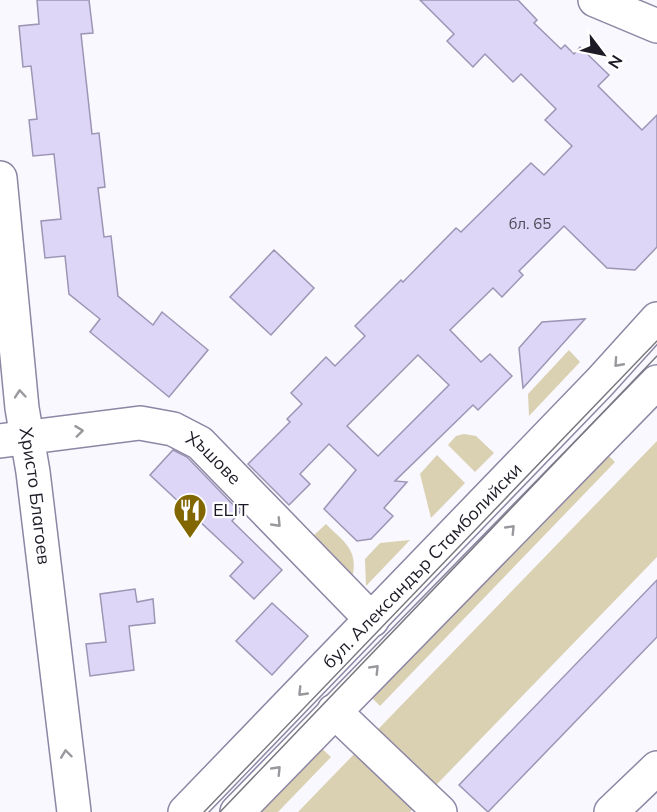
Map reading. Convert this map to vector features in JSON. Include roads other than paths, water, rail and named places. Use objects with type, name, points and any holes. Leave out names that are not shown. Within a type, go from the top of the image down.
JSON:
[{"type":"street","points":[[595,0],[657,26]]},
{"type":"street","name":"Христо Благоев","points":[[0,178],[1,211],[22,408],[13,439],[33,472],[74,812]]},
{"type":"street","name":"бул. Александър Стамболийски","points":[[185,812],[372,620],[657,319]]},
{"type":"street","name":"бул. Александър Стамболийски","points":[[237,812],[657,382]]},
{"type":"street","name":"Хъшове","points":[[13,439],[140,423],[173,429],[200,443],[372,620]]},
{"type":"street","points":[[334,711],[440,812]]},
{"type":"street","points":[[611,812],[657,768]]},
{"type":"tram line","points":[[204,812],[657,341]]},
{"type":"tram line","points":[[220,812],[657,356]]},
{"type":"place","name":"ELIT","points":[[190,539]]}]
